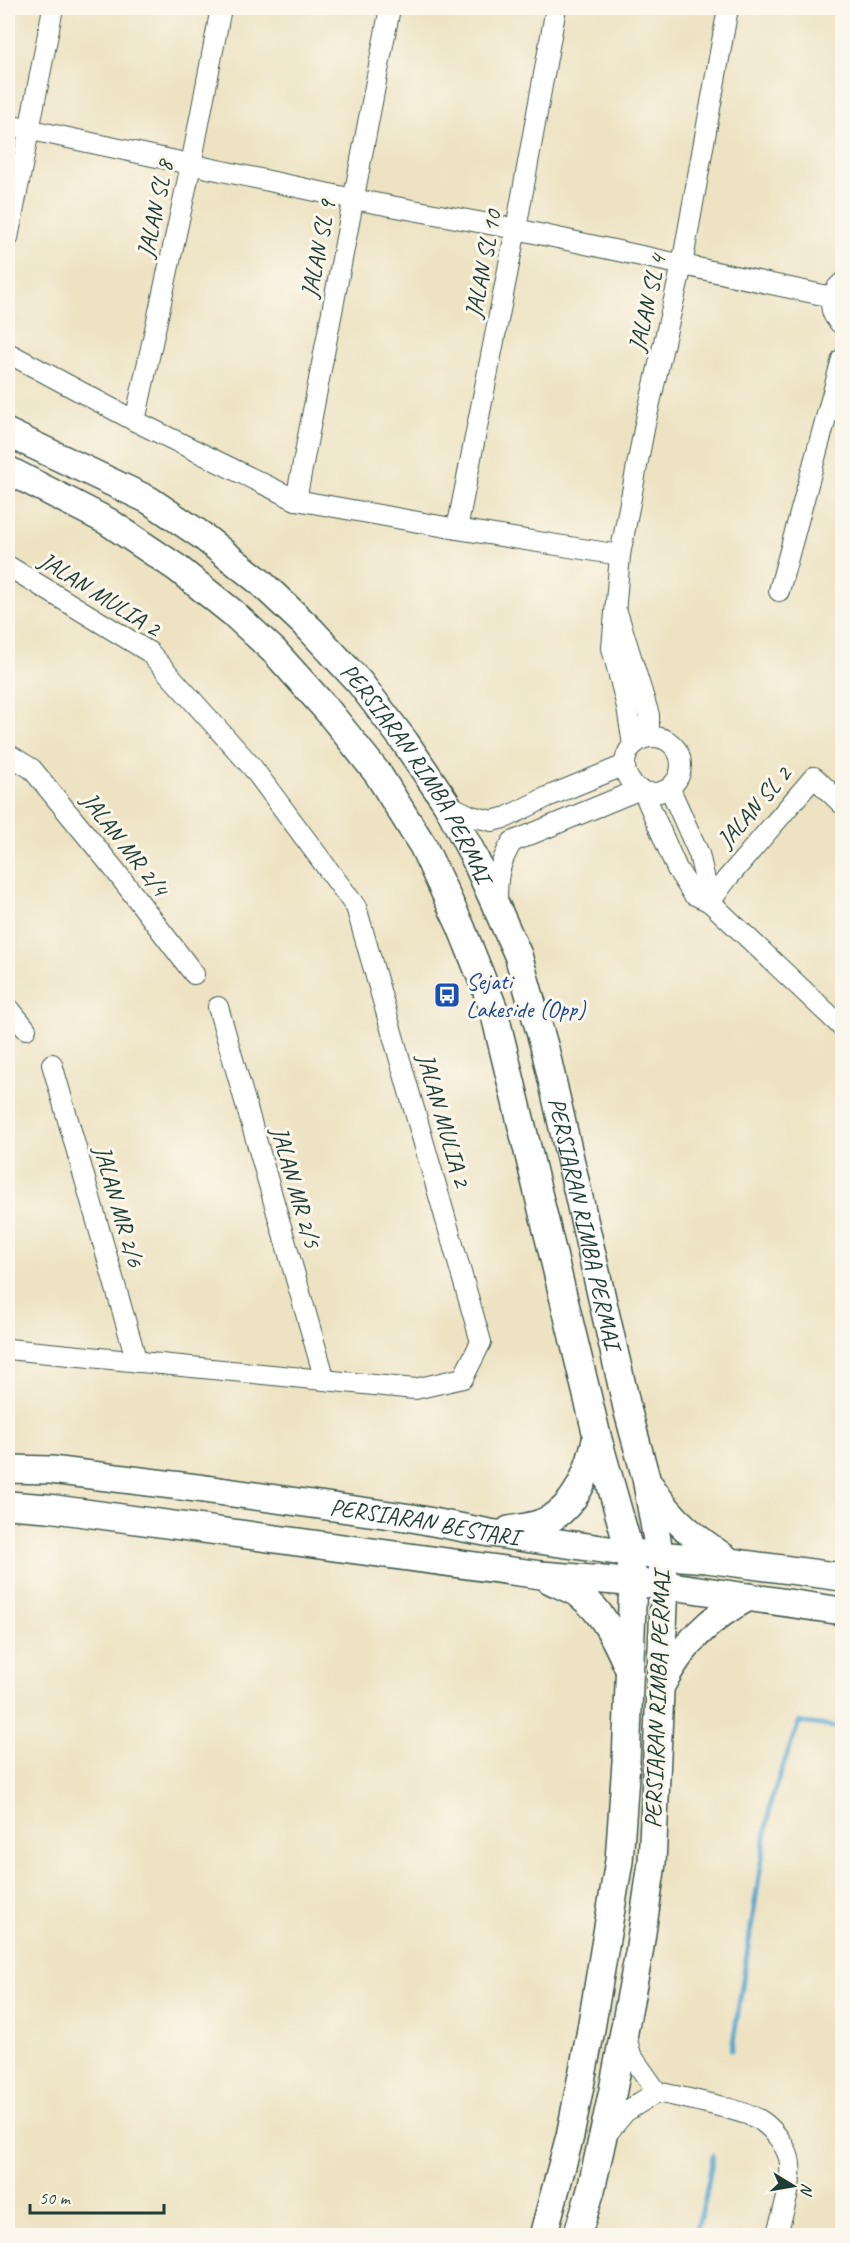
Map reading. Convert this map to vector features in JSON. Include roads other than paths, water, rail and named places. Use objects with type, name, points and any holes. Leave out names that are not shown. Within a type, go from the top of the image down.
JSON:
[{"type":"main road","name":"PERSIARAN RIMBA PERMAI","points":[[8,433],[149,500],[201,535],[259,581],[311,630],[360,683],[405,742],[447,804],[474,856],[518,955],[545,1049],[628,1412],[646,1478],[665,1585],[652,1863],[625,2029],[602,2140],[577,2235]]},
{"type":"main road","points":[[8,443],[80,468]]},
{"type":"main road","name":"PERSIARAN RIMBA PERMAI","points":[[8,470],[107,520],[177,568],[232,613],[274,652],[328,711],[378,774],[423,846],[493,1007],[597,1436],[630,1553],[633,1581],[626,1762],[619,1861],[590,2035],[570,2136],[543,2235]]},
{"type":"main road","points":[[8,481],[107,520]]},
{"type":"main road","points":[[490,1533],[540,1524],[556,1516],[584,1482],[597,1436]]},
{"type":"main road","name":"PERSIARAN BESTARI","points":[[8,1469],[51,1470],[197,1488],[412,1518],[490,1533],[630,1553],[843,1576]]},
{"type":"main road","points":[[646,1478],[658,1498],[683,1528],[729,1562]]},
{"type":"main road","name":"PERSIARAN BESTARI","points":[[8,1506],[48,1508],[541,1575],[665,1585],[843,1611]]},
{"type":"main road","points":[[541,1575],[579,1594],[598,1611],[614,1637],[630,1671]]},
{"type":"main road","points":[[661,1685],[672,1664],[717,1616],[749,1597]]},
{"type":"street","points":[[8,238],[53,8]]},
{"type":"street","name":"JALAN SL 8","points":[[135,421],[191,165],[221,8]]},
{"type":"street","name":"JALAN SL 9","points":[[296,500],[390,8]]},
{"type":"street","name":"JALAN SL 10","points":[[457,529],[516,229],[556,8]]},
{"type":"street","name":"JALAN SL 4","points":[[641,741],[649,715],[616,610],[620,555],[645,424],[682,265],[728,8]]},
{"type":"street","points":[[8,125],[353,199],[516,229],[682,265],[837,290],[833,313],[843,325]]},
{"type":"street","points":[[8,353],[135,421],[296,500],[620,555]]},
{"type":"street","points":[[779,591],[843,359]]},
{"type":"street","name":"JALAN MULIA 2","points":[[8,566],[149,652],[252,767],[356,907],[481,1341],[463,1378],[415,1389],[8,1349]]},
{"type":"street","points":[[497,907],[498,874],[503,857],[512,842],[641,791],[658,794],[670,789],[676,783],[682,769],[680,754],[664,738],[641,741],[629,751],[625,765],[628,779],[641,791],[677,869],[693,894],[710,902],[843,1027]]},
{"type":"street","name":"JALAN MR 2/4","points":[[8,754],[32,769],[114,869],[194,974]]},
{"type":"street","points":[[447,804],[471,816],[492,821],[507,817],[547,797],[625,765]]},
{"type":"street","name":"JALAN SL 2","points":[[710,902],[814,777],[843,804]]},
{"type":"street","name":"JALAN SL 2","points":[[670,789],[699,854],[710,902]]},
{"type":"street","points":[[8,1007],[26,1029]]},
{"type":"street","name":"JALAN MR 2/5","points":[[218,1007],[325,1380]]},
{"type":"street","name":"JALAN MR 2/6","points":[[52,1064],[137,1362]]},
{"type":"street","points":[[625,2029],[631,2055],[657,2092],[740,2113],[762,2121],[778,2138],[790,2161],[789,2187],[776,2235]]},
{"type":"street","points":[[602,2140],[625,2112],[657,2092]]},
{"type":"waterway","points":[[732,2050],[771,1800],[799,1722],[842,1728]]},
{"type":"waterway","points":[[695,2236],[705,2200],[713,2156]]},
{"type":"place","name":"Sejati Lakeside (Opp)","points":[[447,995]]}]
